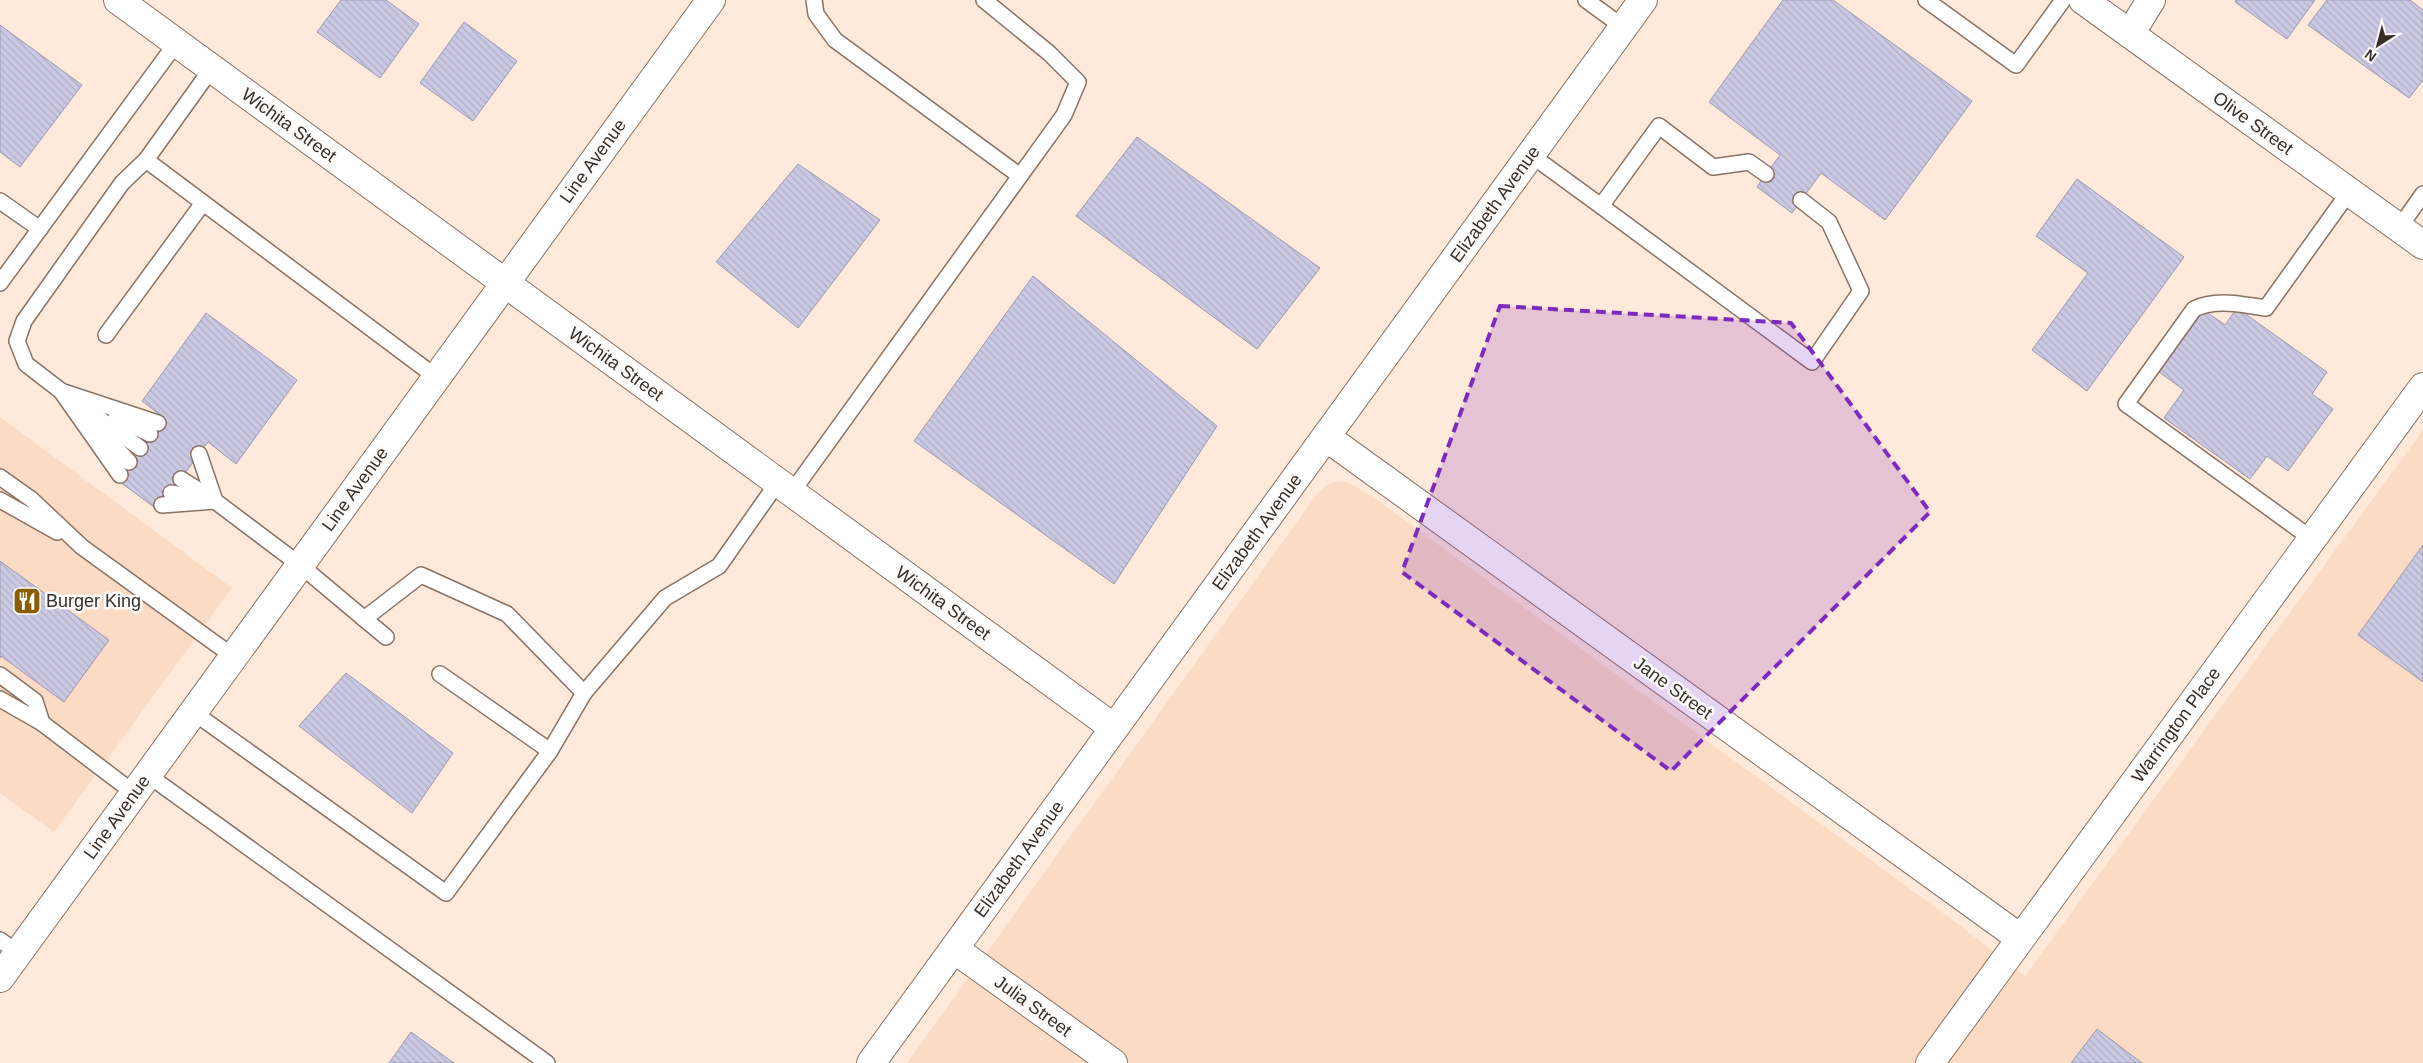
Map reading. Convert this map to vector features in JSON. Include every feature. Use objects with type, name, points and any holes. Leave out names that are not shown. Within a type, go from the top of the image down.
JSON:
[{"type":"street","name":"Wichita Street","points":[[118,0],[1114,728]]},
{"type":"street","name":"Line Avenue","points":[[0,978],[9,946],[141,784],[711,0]]},
{"type":"street","name":"Elizabeth Avenue","points":[[871,1063],[1643,0]]},
{"type":"street","name":"Olive Street","points":[[2083,0],[2423,245]]},
{"type":"street","points":[[2130,34],[2151,0]]},
{"type":"street","name":"Warrington Place","points":[[1930,1063],[2423,387]]},
{"type":"street","name":"Jane Street","points":[[1326,437],[2020,938]]},
{"type":"street","name":"Julia Street","points":[[954,948],[1112,1063]]},
{"type":"lane","points":[[814,0],[816,14],[836,40],[1020,176]]},
{"type":"lane","points":[[193,712],[446,893],[550,751],[584,693],[665,598],[719,566],[785,487],[1064,115],[1078,82],[1049,54],[984,0]]},
{"type":"lane","points":[[1586,0],[1623,27]]},
{"type":"lane","points":[[1926,0],[2016,65],[2063,0]]},
{"type":"lane","points":[[0,283],[177,42]]},
{"type":"lane","points":[[140,448],[26,364],[17,342],[24,321],[122,183],[146,160],[212,68]]},
{"type":"lane","points":[[1601,206],[1659,126],[1713,167],[1749,162],[1766,174]]},
{"type":"lane","points":[[1531,155],[1812,362],[1862,292],[1829,222],[1801,200]]},
{"type":"lane","points":[[146,160],[436,377]]},
{"type":"lane","points":[[2312,538],[2126,404],[2194,309],[2204,304],[2223,303],[2266,308],[2349,192]]},
{"type":"lane","points":[[2399,228],[2423,194]]},
{"type":"lane","points":[[0,201],[40,229]]},
{"type":"lane","points":[[106,335],[203,203]]},
{"type":"lane","points":[[61,391],[154,429]]},
{"type":"lane","points":[[61,391],[124,468]]},
{"type":"lane","points":[[195,459],[215,501]]},
{"type":"lane","points":[[0,477],[32,499],[82,547]]},
{"type":"lane","points":[[181,479],[215,501],[300,565],[386,637]]},
{"type":"lane","points":[[166,499],[215,501]]},
{"type":"lane","points":[[0,500],[82,547],[234,657]]},
{"type":"lane","points":[[364,619],[421,575],[507,614],[584,693]]},
{"type":"lane","points":[[440,674],[550,751]]},
{"type":"lane","points":[[0,675],[35,701],[42,723]]},
{"type":"lane","points":[[0,699],[141,784],[547,1063]]},
{"type":"highlighted area","points":[[1500,306],[1791,323],[1930,512],[1671,771],[1402,572]]},
{"type":"shaded area","points":[[0,417],[232,588],[54,832],[0,793]]},
{"type":"shaded area","points":[[2423,430],[2423,1063],[907,1063],[1318,493],[1328,484],[1340,481],[1349,483],[1373,497],[1954,921],[2025,976]]},
{"type":"building","points":[[341,0],[386,0],[419,24],[380,78],[317,32]]},
{"type":"building","points":[[1783,0],[1833,0],[1972,101],[1885,220],[1821,173],[1792,213],[1757,187],[1780,155],[1709,102]]},
{"type":"building","points":[[2236,0],[2315,0],[2287,39],[2235,2]]},
{"type":"building","points":[[2327,0],[2410,0],[2423,10],[2423,80],[2409,98],[2308,25]]},
{"type":"building","points":[[464,22],[517,61],[473,121],[420,83]]},
{"type":"building","points":[[0,25],[82,85],[20,167],[0,152]]},
{"type":"building","points":[[1137,137],[1320,268],[1257,349],[1076,216]]},
{"type":"building","points":[[798,164],[880,220],[798,328],[716,262]]},
{"type":"building","points":[[2077,179],[2184,257],[2087,391],[2032,350],[2088,273],[2036,236]]},
{"type":"building","points":[[1033,276],[1217,426],[1114,584],[914,441]]},
{"type":"building","points":[[2237,308],[2327,372],[2312,394],[2333,409],[2288,471],[2267,456],[2250,479],[2164,418],[2184,390],[2159,372],[2204,310],[2225,325]]},
{"type":"building","points":[[206,313],[297,380],[236,464],[208,442],[158,510],[116,479],[163,417],[142,401]]},
{"type":"building","points":[[2423,545],[2423,682],[2358,635]]},
{"type":"building","name":"Burger King","points":[[0,561],[109,640],[64,702],[1,656],[0,658]]},
{"type":"building","points":[[346,673],[453,753],[412,813],[299,726]]},
{"type":"building","points":[[2097,1029],[2142,1063],[2071,1063]]},
{"type":"building","points":[[411,1032],[454,1063],[389,1063]]},
{"type":"place","name":"Burger King","points":[[27,601]]}]
